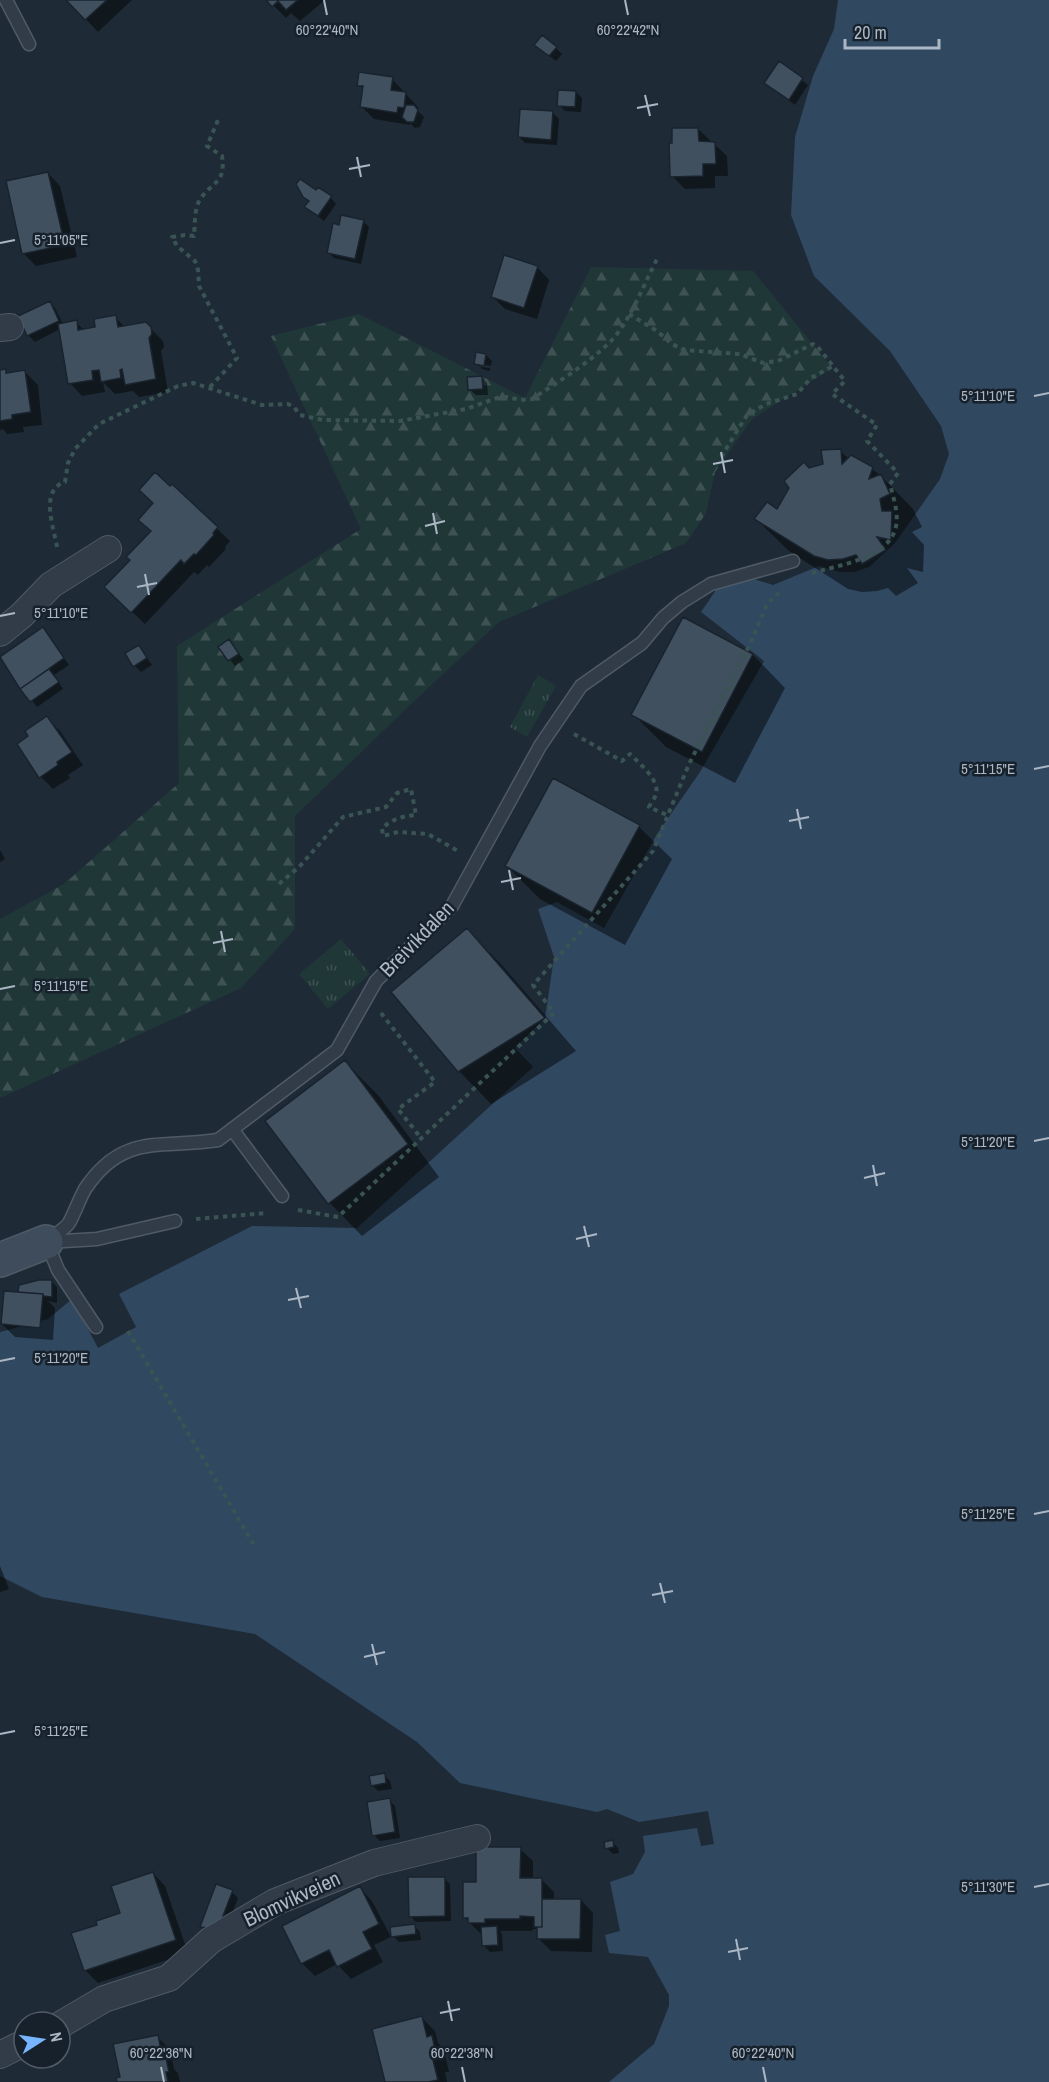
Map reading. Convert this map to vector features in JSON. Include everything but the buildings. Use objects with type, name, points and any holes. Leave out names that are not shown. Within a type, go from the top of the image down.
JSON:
[{"type":"main road","name":"Breivikdalen","points":[[0,1260],[46,1242]]},
{"type":"street","points":[[0,633],[22,615],[51,585],[108,549]]},
{"type":"street","name":"Blomvikveien","points":[[72,2018],[104,1999],[169,1978],[211,1940],[275,1902],[374,1863],[477,1838]]},
{"type":"lane","points":[[6,0],[29,44]]},
{"type":"lane","name":"Breivikdalen","points":[[46,1242],[68,1224],[85,1190],[104,1165],[124,1151],[151,1144],[218,1140],[337,1050],[376,981],[452,906],[540,746],[581,687],[642,643],[663,618],[682,602],[711,584],[793,561]]},
{"type":"lane","points":[[232,1129],[282,1196]]},
{"type":"lane","points":[[96,1327],[58,1270],[46,1242],[98,1239],[175,1221]]},
{"type":"path","points":[[210,387],[237,358],[199,286],[195,261],[177,246],[172,237],[194,236],[200,199],[218,182],[223,165],[222,156],[211,151],[207,146],[218,120]]},
{"type":"path","points":[[63,577],[50,506],[53,489],[65,483],[68,463],[75,448],[99,424],[178,386],[193,383],[262,405],[288,404],[294,407],[300,415],[323,420],[400,421],[466,409],[497,398],[532,399],[596,354],[612,339],[657,259]]},
{"type":"path","points":[[628,314],[684,350],[740,354],[763,363],[778,360],[813,344],[818,346],[845,381],[832,394],[877,426],[867,441],[897,473],[890,483],[896,510],[896,529],[888,542],[857,562],[828,568],[800,578]]},
{"type":"path","points":[[721,457],[747,415],[766,404],[797,394],[811,378],[833,366]]},
{"type":"path","points":[[287,1211],[298,1210],[338,1216],[554,1012],[533,985],[653,851],[689,764],[750,644],[767,604],[777,592],[785,587]]},
{"type":"path","points":[[555,724],[622,761],[630,754],[654,780],[657,787],[657,793],[649,807],[669,816]]},
{"type":"path","points":[[279,884],[300,866],[343,817],[386,807],[397,793],[411,789],[416,815],[399,817],[386,824],[382,828],[383,836],[398,832],[429,834],[476,862]]},
{"type":"path","points":[[368,996],[435,1082],[398,1109],[421,1138]]},
{"type":"path","points":[[175,1221],[276,1212]]},
{"type":"path","points":[[128,1331],[255,1547]]},
{"type":"green space","points":[[591,267],[753,271],[832,368],[752,419],[715,472],[706,513],[686,543],[499,622],[295,816],[295,929],[241,988],[0,1098],[0,919],[64,884],[179,783],[177,646],[361,529],[271,336],[359,314],[525,398]]},
{"type":"green space","points":[[538,675],[556,686],[527,737],[510,727]]},
{"type":"green space","points":[[341,939],[370,974],[328,1009],[299,974]]},
{"type":"water","points":[[838,0],[1049,0],[1049,2082],[609,2082],[654,2044],[669,2006],[669,1995],[648,1957],[609,1953],[605,1935],[620,1931],[610,1882],[633,1874],[645,1852],[643,1836],[697,1828],[701,1846],[714,1844],[708,1811],[639,1822],[607,1809],[597,1812],[460,1783],[417,1742],[255,1634],[42,1597],[0,1576],[0,1332],[48,1319],[72,1299],[98,1348],[136,1327],[119,1294],[252,1226],[357,1228],[533,1067],[515,1048],[545,1018],[554,957],[538,909],[557,902],[604,928],[657,834],[700,772],[764,661],[701,612],[729,571],[773,585],[819,566],[840,572],[854,572],[869,567],[895,543],[940,479],[949,454],[941,426],[890,351],[814,276],[791,215],[795,137],[813,76],[834,29]]}]
